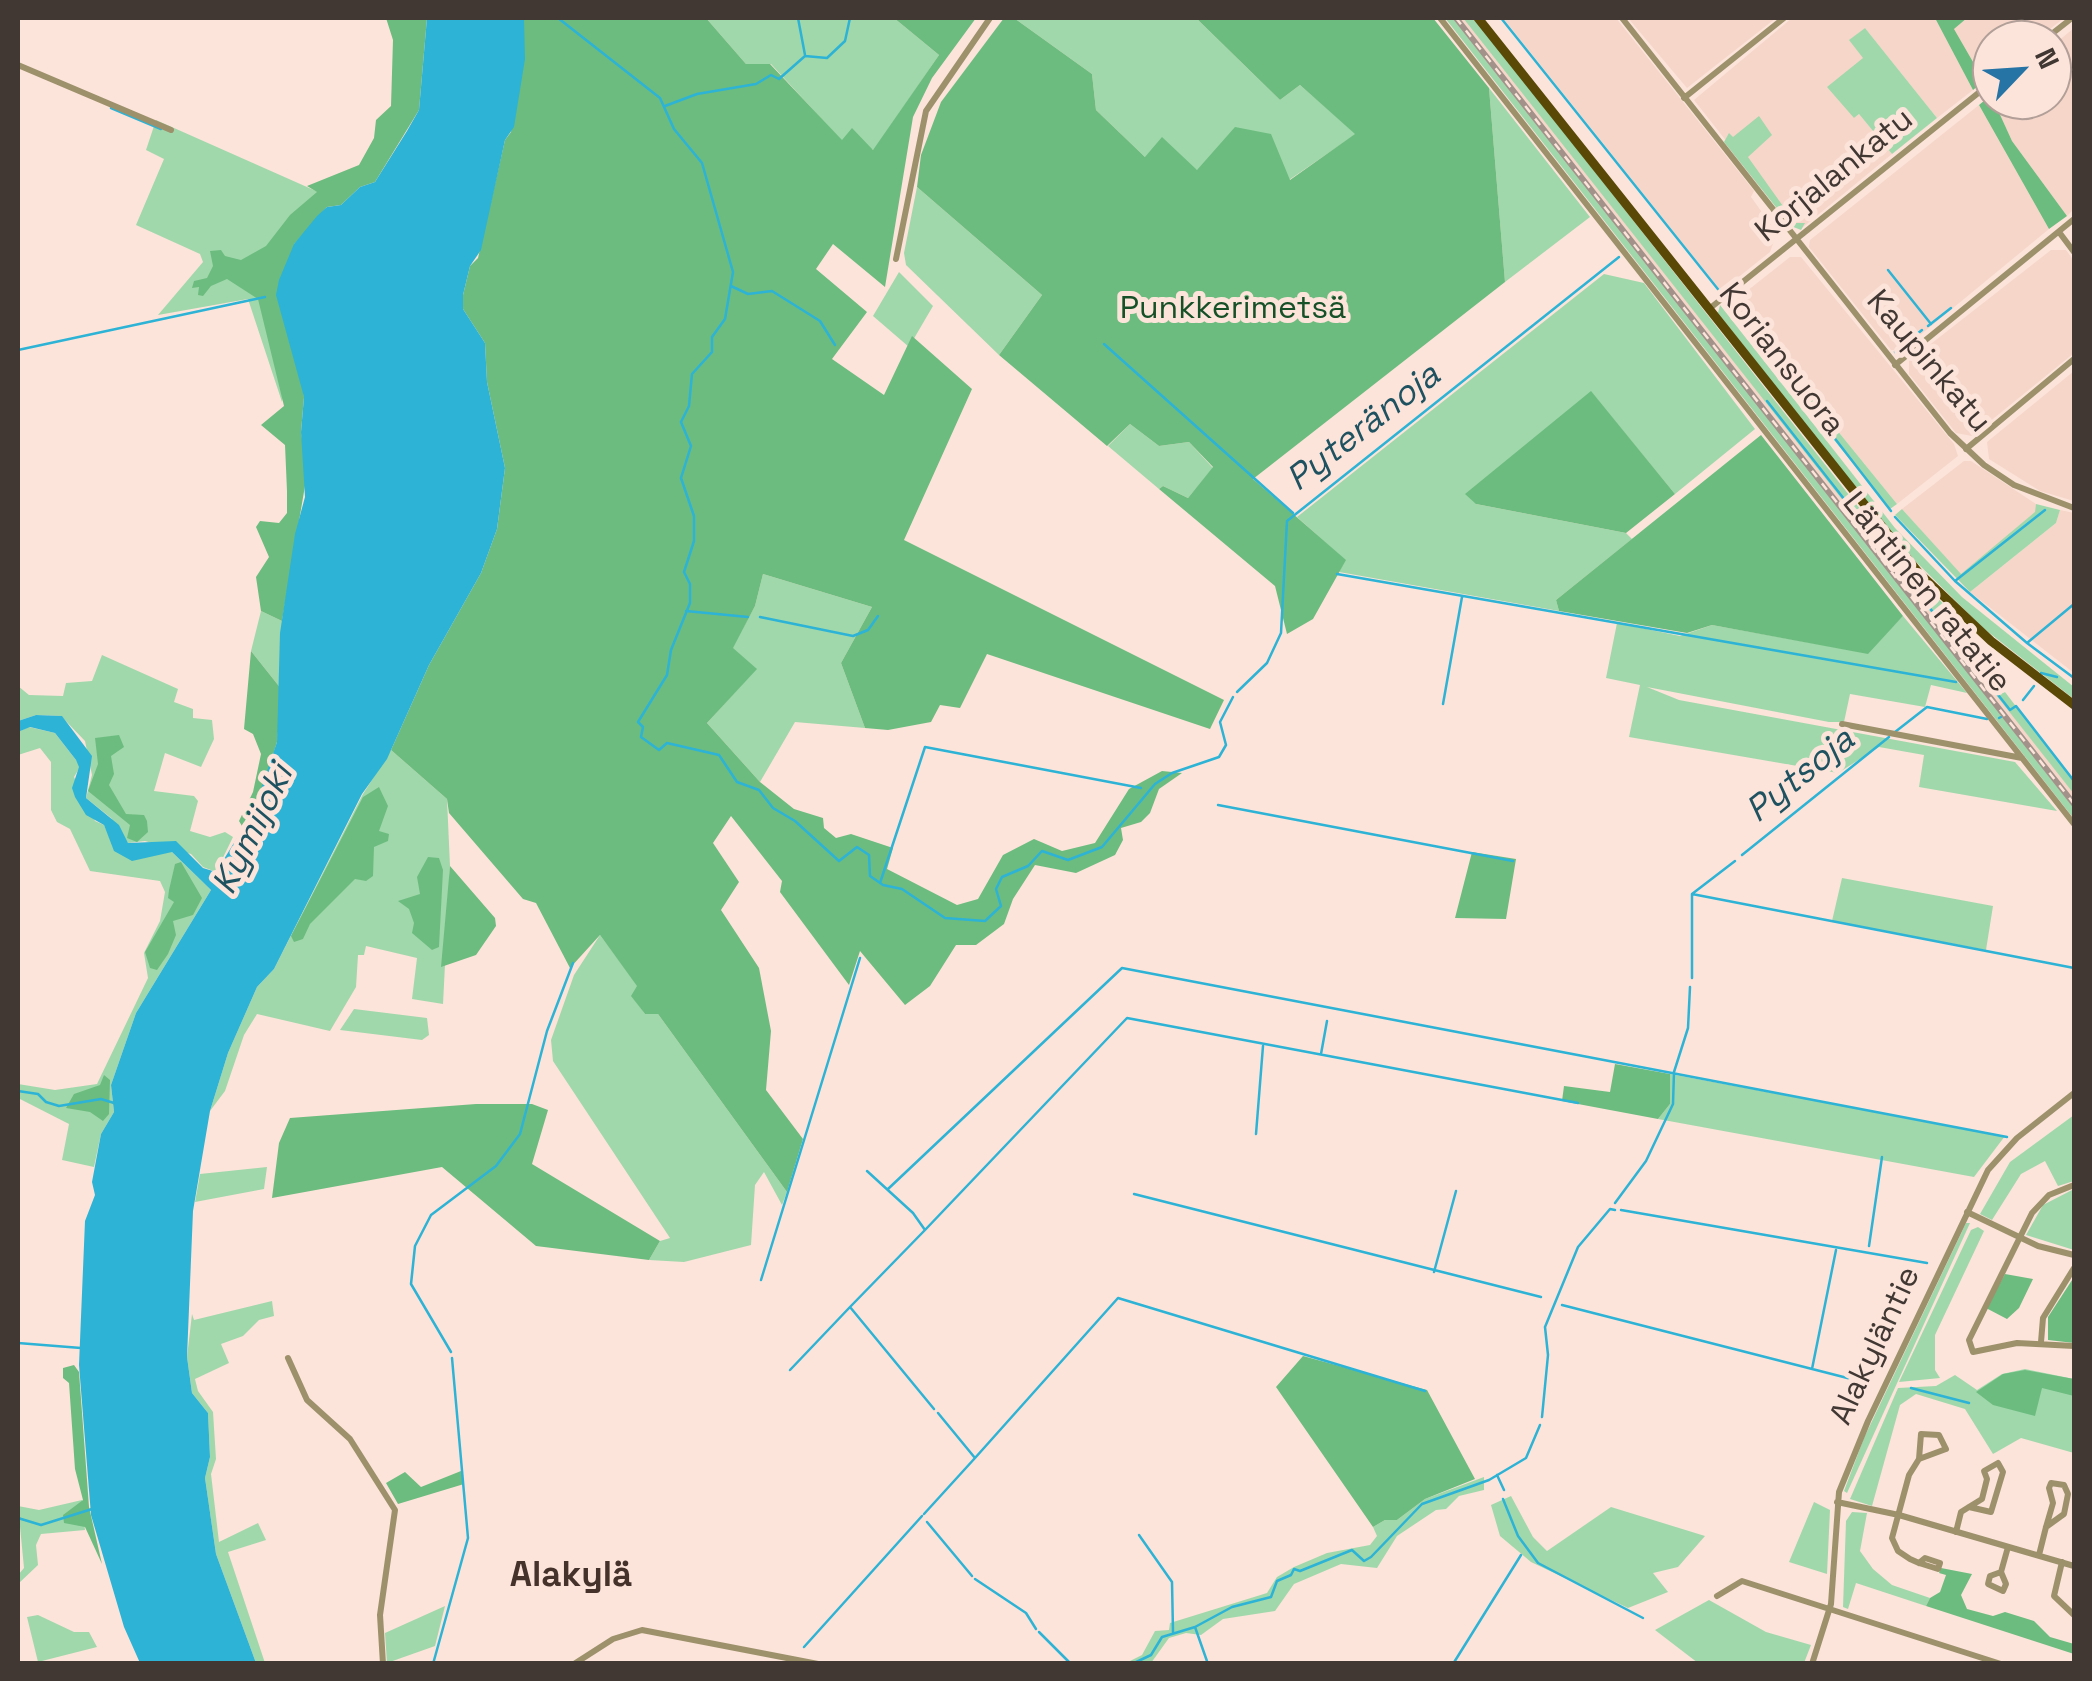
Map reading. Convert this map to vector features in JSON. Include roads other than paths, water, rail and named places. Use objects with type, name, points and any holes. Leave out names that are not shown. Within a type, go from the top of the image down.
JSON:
[{"type":"main road","name":"Koriansuora","points":[[1478,18],[1919,573],[2002,650],[2074,705]]},
{"type":"street","points":[[896,258],[922,121],[936,91],[990,18]]},
{"type":"street","name":"Läntinen ratatie","points":[[1440,18],[2074,824]]},
{"type":"street","name":"Kaupinkatu","points":[[1622,18],[1966,449],[2014,485],[2074,508]]},
{"type":"street","points":[[1684,98],[1784,18]]},
{"type":"street","points":[[18,65],[171,130]]},
{"type":"street","name":"Korjalankatu","points":[[1709,309],[1972,98]]},
{"type":"street","points":[[1895,364],[2074,220]]},
{"type":"street","points":[[2059,232],[2074,252]]},
{"type":"street","points":[[1966,449],[2074,359]]},
{"type":"street","points":[[1842,724],[2023,758]]},
{"type":"street","name":"Alakyläntie","points":[[1812,1664],[1830,1608],[1837,1502],[1868,1420],[1967,1212],[1998,1157],[2074,1094]]},
{"type":"street","points":[[2074,1185],[2040,1203],[1972,1331],[1973,1352],[2007,1344],[2041,1342],[2074,1346]]},
{"type":"street","points":[[1967,1212],[2019,1238],[2074,1255]]},
{"type":"street","points":[[2041,1342],[2043,1318],[2074,1268]]},
{"type":"street","points":[[288,1358],[307,1400],[350,1439],[396,1510],[380,1615],[383,1664]]},
{"type":"street","points":[[1919,1563],[1894,1546],[1898,1514],[1909,1474],[1920,1458],[1921,1434],[1938,1435],[1946,1448],[1920,1458]]},
{"type":"street","points":[[1956,1532],[1961,1512],[1969,1507],[1982,1499],[1988,1478],[1984,1471],[1998,1463],[2003,1472],[1992,1512],[1969,1507]]},
{"type":"street","points":[[2039,1555],[2046,1527],[2052,1504],[2051,1482],[2064,1485],[2068,1494],[2064,1514],[2046,1527]]},
{"type":"street","points":[[1837,1502],[1898,1514],[2074,1566]]},
{"type":"street","points":[[2000,1572],[2008,1547]]},
{"type":"street","points":[[2062,1562],[2054,1593],[2073,1612]]},
{"type":"street","points":[[1717,1596],[1742,1582],[2001,1664]]},
{"type":"street","points":[[574,1664],[624,1634],[656,1630],[726,1648],[818,1664]]},
{"type":"water","name":"Kymijoki","points":[[427,18],[524,18],[525,59],[514,127],[505,140],[481,250],[470,266],[463,295],[463,309],[485,343],[487,382],[505,468],[497,529],[481,573],[429,665],[387,759],[362,794],[274,969],[257,987],[228,1053],[210,1111],[193,1211],[187,1357],[192,1393],[208,1413],[210,1457],[205,1478],[216,1554],[256,1663],[140,1663],[124,1627],[91,1515],[79,1365],[85,1221],[95,1195],[92,1182],[101,1134],[114,1112],[111,1085],[136,1013],[211,890],[172,852],[132,861],[114,851],[104,825],[86,815],[75,797],[72,788],[79,767],[76,760],[55,733],[30,727],[18,732],[18,721],[36,715],[62,716],[92,756],[86,798],[119,825],[128,843],[176,841],[203,868],[216,872],[253,812],[277,742],[280,633],[295,534],[305,497],[301,432],[304,397],[276,295],[279,280],[294,244],[317,216],[327,207],[341,205],[360,187],[375,182],[419,110]]},
{"type":"waterway","name":"Pyteränoja","points":[[558,18],[660,98],[674,129],[702,163],[733,272],[725,319],[712,337],[712,352],[692,374],[689,406],[681,422],[691,446],[681,478],[694,516],[694,541],[684,572],[690,584],[690,603],[671,650],[667,675],[638,722],[643,727],[641,737],[659,750],[667,743],[719,755],[737,782],[759,790],[773,808],[795,821],[839,861],[857,847],[869,855],[870,876],[883,885],[902,889],[945,918],[985,921],[1001,906],[996,889],[1002,877],[1028,866],[1042,851],[1068,860],[1102,847],[1155,784],[1172,773],[1219,757],[1226,745],[1220,722],[1233,697]]},
{"type":"waterway","points":[[798,18],[805,55]]},
{"type":"waterway","points":[[665,106],[697,94],[756,84],[771,75],[779,79],[805,56],[827,58],[845,41],[850,18]]},
{"type":"waterway","points":[[1501,18],[1721,293]]},
{"type":"waterway","points":[[111,108],[161,129]]},
{"type":"waterway","name":"Pyteränoja","points":[[1237,692],[1267,663],[1281,633],[1287,521],[1619,257]]},
{"type":"waterway","points":[[1888,270],[1931,324]]},
{"type":"waterway","points":[[731,286],[748,294],[772,291],[820,321],[835,345]]},
{"type":"waterway","points":[[18,350],[265,297]]},
{"type":"waterway","points":[[1730,303],[1891,511]]},
{"type":"waterway","points":[[1928,326],[1951,308]]},
{"type":"waterway","points":[[1895,352],[1922,330]]},
{"type":"waterway","points":[[1104,344],[1293,513]]},
{"type":"waterway","points":[[1767,401],[2010,710],[2016,706],[2074,781]]},
{"type":"waterway","points":[[2027,643],[1955,581],[2045,510]]},
{"type":"waterway","points":[[1895,517],[1955,581]]},
{"type":"waterway","points":[[1337,574],[1956,682]]},
{"type":"waterway","points":[[1443,704],[1462,597]]},
{"type":"waterway","points":[[2074,604],[2027,643],[2074,678]]},
{"type":"waterway","points":[[686,611],[748,617]]},
{"type":"waterway","points":[[760,617],[853,636],[868,630],[878,616]]},
{"type":"waterway","points":[[2041,673],[2057,677]]},
{"type":"waterway","points":[[2023,700],[2034,686]]},
{"type":"waterway","name":"Pytsoja","points":[[1895,732],[1927,707],[1987,719]]},
{"type":"waterway","name":"Pytsoja","points":[[1742,855],[1889,737]]},
{"type":"waterway","points":[[880,883],[925,747],[1141,788]]},
{"type":"waterway","points":[[1218,805],[1513,861]]},
{"type":"waterway","name":"Pytsoja","points":[[1692,978],[1692,894],[1735,861]]},
{"type":"waterway","points":[[1692,894],[2074,968]]},
{"type":"waterway","points":[[761,1280],[860,958]]},
{"type":"waterway","points":[[451,1352],[411,1284],[415,1246],[431,1215],[496,1166],[520,1134],[547,1031],[573,963]]},
{"type":"waterway","points":[[888,1189],[1122,968],[2007,1137]]},
{"type":"waterway","name":"Pytsoja","points":[[1615,1203],[1646,1161],[1673,1104],[1674,1072],[1688,1028],[1690,987]]},
{"type":"waterway","points":[[925,1230],[1127,1018],[1578,1103]]},
{"type":"waterway","points":[[1321,1054],[1327,1021]]},
{"type":"waterway","points":[[1256,1134],[1263,1046]]},
{"type":"waterway","points":[[18,1091],[38,1094],[59,1106],[101,1099],[114,1103]]},
{"type":"waterway","points":[[1869,1246],[1882,1157]]},
{"type":"waterway","points":[[867,1171],[913,1213],[925,1230],[850,1307],[934,1409]]},
{"type":"waterway","points":[[1434,1272],[1456,1191]]},
{"type":"waterway","points":[[1134,1194],[1541,1297]]},
{"type":"waterway","name":"Pytsoja","points":[[1542,1417],[1548,1355],[1545,1327],[1578,1247],[1610,1209],[1615,1210]]},
{"type":"waterway","points":[[1621,1210],[1927,1263]]},
{"type":"waterway","points":[[1812,1369],[1836,1250]]},
{"type":"waterway","points":[[975,1458],[1118,1298],[1425,1391]]},
{"type":"waterway","points":[[1562,1305],[1863,1382]]},
{"type":"waterway","points":[[790,1370],[850,1307]]},
{"type":"waterway","points":[[18,1343],[81,1348]]},
{"type":"waterway","points":[[433,1664],[468,1538],[452,1358]]},
{"type":"waterway","points":[[1911,1388],[1969,1403]]},
{"type":"waterway","points":[[924,1514],[975,1458],[938,1413]]},
{"type":"waterway","points":[[1132,1664],[1151,1655],[1162,1637],[1195,1627],[1232,1607],[1271,1597],[1277,1581],[1291,1575],[1294,1569],[1300,1571],[1352,1550],[1364,1561],[1371,1557],[1422,1504],[1489,1480],[1526,1458],[1540,1425]]},
{"type":"waterway","points":[[1497,1475],[1504,1490]]},
{"type":"waterway","points":[[1503,1499],[1518,1536],[1538,1563],[1643,1618]]},
{"type":"waterway","points":[[18,1518],[41,1525],[92,1509]]},
{"type":"waterway","points":[[804,1647],[922,1516]]},
{"type":"waterway","points":[[927,1522],[972,1576]]},
{"type":"waterway","points":[[1139,1535],[1172,1582],[1173,1632]]},
{"type":"waterway","points":[[1453,1664],[1521,1555]]},
{"type":"waterway","points":[[975,1579],[1026,1613],[1036,1629]]},
{"type":"waterway","points":[[1195,1627],[1208,1664]]},
{"type":"waterway","points":[[1039,1632],[1071,1664]]},
{"type":"railway","points":[[1456,18],[2074,804]]},
{"type":"district","name":"Alakylä","points":[[571,1577]]},
{"type":"park label","name":"Punkkerimetsä","points":[[1233,309]]}]
